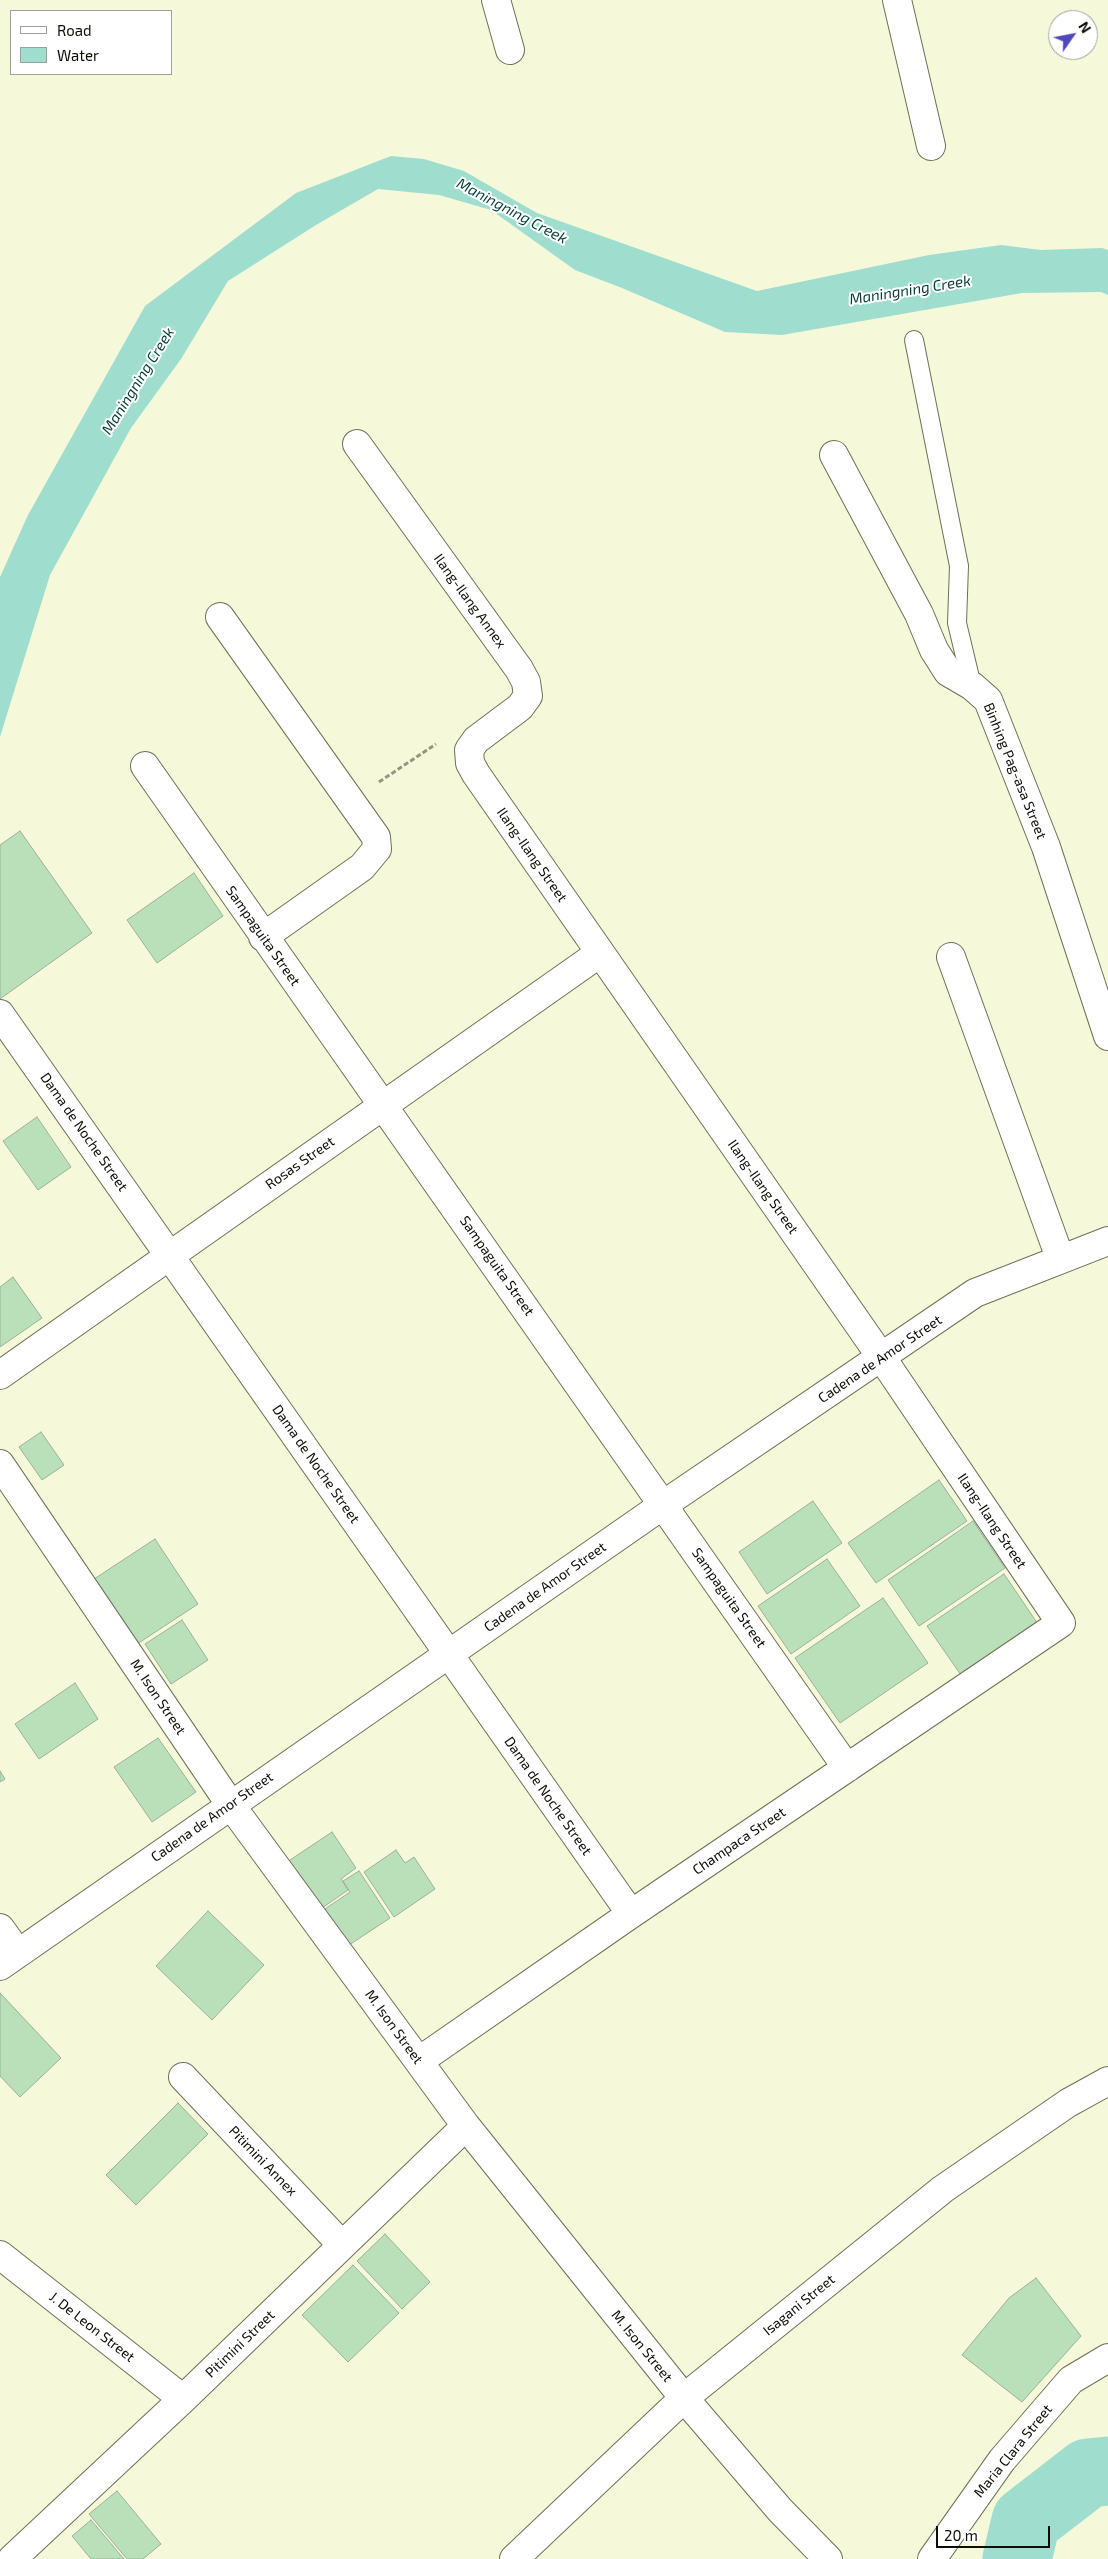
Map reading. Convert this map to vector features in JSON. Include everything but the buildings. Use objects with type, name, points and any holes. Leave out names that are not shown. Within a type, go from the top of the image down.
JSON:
[{"type":"street","points":[[496,0],[510,50]]},
{"type":"street","points":[[897,0],[931,146]]},
{"type":"street","name":"Ilang-Ilang Annex","points":[[357,444],[519,669],[526,682],[528,696],[520,707],[476,740],[469,750]]},
{"type":"street","name":"Binhing Pag-asa Street","points":[[834,455],[919,614],[934,650],[948,672],[972,686],[988,700],[1046,847],[1108,1036]]},
{"type":"street","points":[[220,617],[376,837],[377,849],[372,858],[362,867],[263,936]]},
{"type":"street","name":"Ilang-Ilang Street","points":[[469,750],[470,763],[476,774],[882,1358],[1062,1623]]},
{"type":"street","name":"Sampaguita Street","points":[[145,766],[847,1768]]},
{"type":"street","name":"Rosas Street","points":[[0,1375],[600,953]]},
{"type":"street","points":[[951,957],[1060,1258]]},
{"type":"street","name":"Dama de Noche Street","points":[[0,1014],[631,1914]]},
{"type":"street","name":"Cadena de Amor Street","points":[[9,1960],[230,1804],[663,1505],[975,1293],[1060,1258],[1108,1241]]},
{"type":"street","name":"M. Ison Street","points":[[0,1464],[230,1804],[466,2126],[684,2398],[780,2510],[828,2559]]},
{"type":"street","name":"Champaca Street","points":[[420,2061],[631,1914],[1062,1623]]},
{"type":"street","points":[[0,1928],[9,1960]]},
{"type":"street","name":"Pitimini Annex","points":[[183,2077],[342,2244]]},
{"type":"street","name":"Isagani Street","points":[[514,2559],[684,2398],[943,2189],[1068,2103],[1108,2081]]},
{"type":"street","name":"Pitimini Street","points":[[12,2559],[183,2399],[466,2126]]},
{"type":"street","name":"J. De Leon Street","points":[[0,2255],[183,2399]]},
{"type":"street","name":"Maria Clara Street","points":[[932,2559],[1002,2460],[1071,2380],[1108,2358]]},
{"type":"lane","points":[[914,340],[959,566],[957,623],[972,686]]},
{"type":"path","points":[[351,800],[439,742],[469,750]]},
{"type":"water","name":"Maningning Creek","points":[[391,156],[424,159],[464,171],[537,213],[757,291],[929,255],[1001,245],[1041,250],[1102,248],[1108,250],[1108,295],[1101,292],[1022,293],[782,335],[725,332],[575,270],[491,210],[439,195],[378,189],[316,225],[228,281],[181,359],[131,428],[50,575],[0,737],[0,577],[28,515],[145,306],[296,193]]},
{"type":"waterway","points":[[1017,2559],[1026,2521],[1088,2473],[1108,2471]]}]
